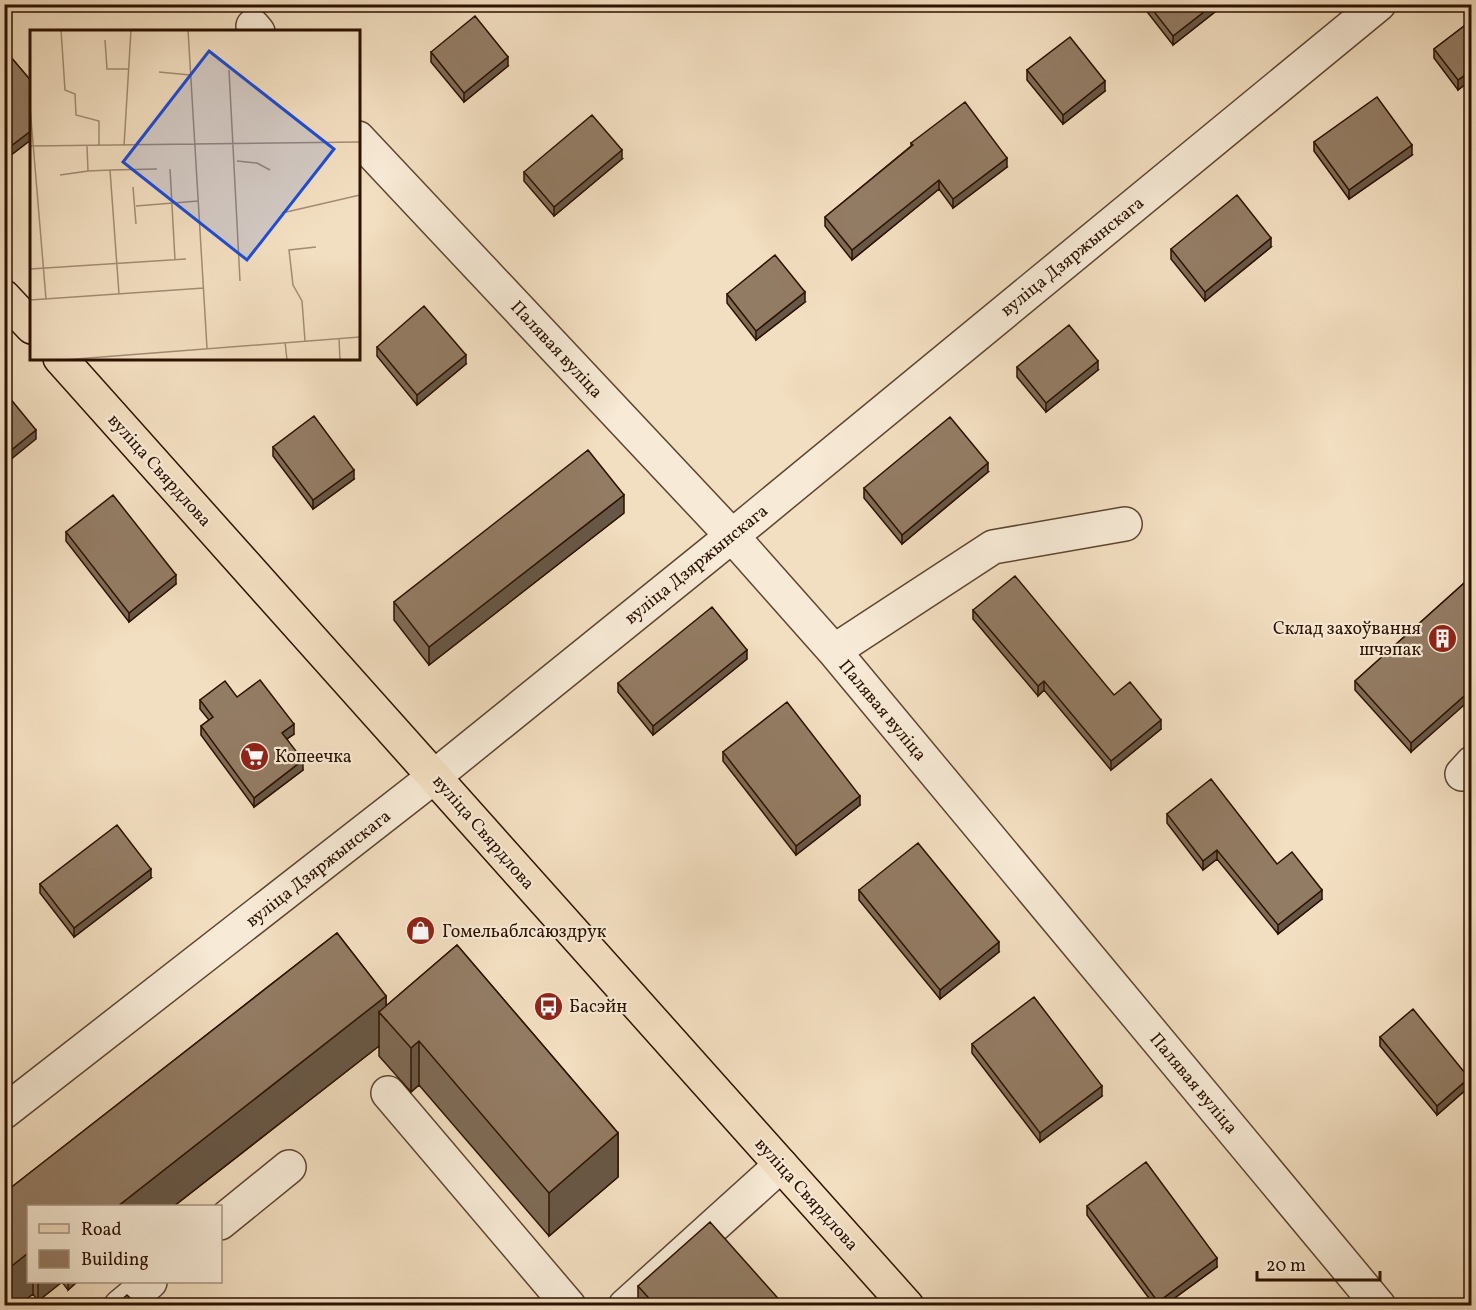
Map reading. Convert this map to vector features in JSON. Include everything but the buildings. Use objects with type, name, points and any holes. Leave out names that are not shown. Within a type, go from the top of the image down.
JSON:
[{"type":"main road","points":[[4,297],[30,325]]},
{"type":"main road","name":"вуліца Свярдлова","points":[[62,360],[907,1305]]},
{"type":"street","name":"вуліца Дзяржынскага","points":[[4,1112],[435,776],[732,536],[1379,4]]},
{"type":"street","name":"Палявая вуліца","points":[[360,140],[732,536],[834,651],[1379,1305]]},
{"type":"street","points":[[834,651],[993,547],[1125,524]]},
{"type":"street","points":[[388,1093],[569,1305]]},
{"type":"street","points":[[625,1305],[781,1165]]},
{"type":"street","points":[[222,1221],[289,1167]]},
{"type":"street","points":[[121,1305],[148,1283]]},
{"type":"place","name":"Склад захоўвання шчэпак","points":[[1442,638]]},
{"type":"place","name":"Копеечка","points":[[254,756]]},
{"type":"place","name":"Гомельаблсаюздрук","points":[[421,931]]},
{"type":"place","name":"Басэйн","points":[[548,1006]]}]
